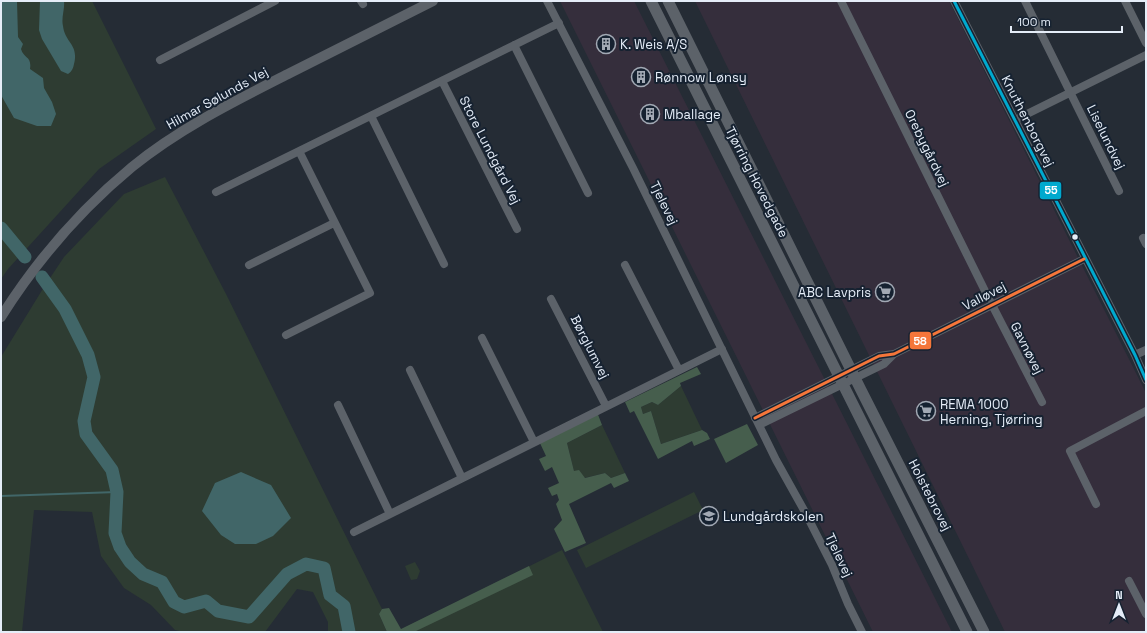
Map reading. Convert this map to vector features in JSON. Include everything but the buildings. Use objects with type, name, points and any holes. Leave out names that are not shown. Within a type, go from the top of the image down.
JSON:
[{"type":"main road","name":"Tjørring Hovedgade","points":[[651,1],[841,380]]},
{"type":"main road","name":"Tjørring Hovedgade","points":[[668,1],[854,374]]},
{"type":"main road","name":"Holstebrovej","points":[[854,374],[984,632]]},
{"type":"main road","points":[[841,380],[967,632]]},
{"type":"street","points":[[160,60],[275,1]]},
{"type":"street","name":"Hilmar Sølunds Vej","points":[[1,317],[29,276],[71,224],[110,185],[146,157],[171,139],[213,113],[433,1]]},
{"type":"street","name":"Tjelevej","points":[[547,1],[633,168],[776,460],[805,512],[829,560],[862,632]]},
{"type":"street","name":"Orebygårdvej","points":[[841,1],[992,305]]},
{"type":"street","name":"Knuthenborgvej","points":[[954,1],[1146,380]]},
{"type":"street","name":"Liselundvej","points":[[1025,1],[1119,191]]},
{"type":"street","points":[[1125,1],[1146,43]]},
{"type":"street","points":[[216,192],[558,23]]},
{"type":"street","points":[[514,45],[588,193]]},
{"type":"street","points":[[1015,120],[1146,55]]},
{"type":"street","name":"Store Lundgård Vej","points":[[442,81],[517,229]]},
{"type":"street","points":[[371,116],[444,264]]},
{"type":"street","points":[[286,335],[370,293],[299,151]]},
{"type":"street","points":[[249,265],[334,223]]},
{"type":"street","name":"Valløvej","points":[[854,374],[884,364],[894,354],[1084,259]]},
{"type":"street","points":[[625,265],[679,370]]},
{"type":"street","name":"Børglumvej","points":[[551,299],[606,406]]},
{"type":"street","name":"Gavnøvej","points":[[992,305],[1042,402]]},
{"type":"street","points":[[482,338],[534,442]]},
{"type":"street","points":[[354,532],[722,349]]},
{"type":"street","points":[[1135,356],[1146,350]]},
{"type":"street","points":[[410,370],[462,478]]},
{"type":"street","points":[[755,418],[854,374]]},
{"type":"street","points":[[759,425],[841,380]]},
{"type":"street","points":[[338,405],[390,514]]},
{"type":"street","points":[[1096,504],[1070,451],[1146,411]]},
{"type":"street","points":[[1129,581],[1146,614]]},
{"type":"shaded area","points":[[1,1],[92,1],[156,129],[99,169],[8,269],[1,279]]},
{"type":"shaded area","points":[[1,1],[17,1],[18,37],[23,44],[21,49],[30,62],[30,69],[43,78],[44,88],[52,102],[56,114],[51,126],[37,126],[14,118],[1,95]]},
{"type":"shaded area","points":[[40,1],[64,1],[62,20],[64,32],[75,52],[73,69],[68,74],[61,71],[42,39],[39,30]]},
{"type":"shaded area","points":[[560,1],[634,1],[952,632],[873,632]]},
{"type":"shaded area","points":[[695,1],[949,1],[1146,393],[1146,632],[1005,632]]},
{"type":"shaded area","points":[[165,177],[226,294],[382,609],[379,614],[387,632],[328,632],[328,622],[313,592],[297,589],[265,632],[183,632],[175,630],[151,605],[124,588],[101,556],[92,512],[34,510],[22,632],[1,632],[1,357],[64,257],[124,194]]},
{"type":"shaded area","points":[[697,367],[701,374],[680,383],[681,386],[658,405],[652,402],[641,407],[643,414],[651,411],[661,444],[702,430],[707,433],[710,439],[694,446],[692,441],[658,459],[634,411],[630,413],[625,402]]},
{"type":"shaded area","points":[[681,386],[702,430],[661,444],[651,411],[643,414],[641,407],[652,402],[658,405]]},
{"type":"shaded area","points":[[597,412],[602,425],[567,443],[574,471],[579,470],[585,478],[605,473],[611,478],[625,473],[629,481],[614,488],[611,483],[569,504],[586,543],[565,552],[554,529],[562,520],[556,504],[559,500],[557,494],[552,496],[548,488],[559,483],[552,467],[545,471],[539,459],[546,456],[539,441]]},
{"type":"shaded area","points":[[747,424],[758,445],[726,463],[714,439]]},
{"type":"shaded area","points":[[602,425],[625,473],[611,478],[605,473],[584,478],[574,471],[567,443]]},
{"type":"shaded area","points":[[241,472],[271,485],[291,518],[273,536],[256,544],[235,544],[221,535],[202,511],[215,483]]},
{"type":"shaded area","points":[[694,492],[703,510],[586,568],[577,550]]},
{"type":"shaded area","points":[[562,550],[603,632],[396,632]]},
{"type":"shaded area","points":[[415,562],[420,571],[417,579],[411,580],[405,566]]},
{"type":"shaded area","points":[[529,566],[533,575],[414,632],[387,632],[379,614],[382,609],[389,608],[401,629]]},
{"type":"waterway","points":[[1,228],[25,257]]},
{"type":"waterway","points":[[42,277],[65,309],[88,355],[94,377],[84,421],[86,434],[112,470],[117,492],[115,533],[120,547],[130,562],[143,574],[162,582],[174,602],[184,607],[206,601],[218,611],[249,617],[287,574],[306,564],[324,568],[330,595],[344,606],[349,632]]},
{"type":"waterway","points":[[1,496],[117,492]]},
{"type":"transit line","name":"55","points":[[954,1],[1135,355],[1146,380]]},
{"type":"transit line","name":"58","points":[[755,418],[879,356],[894,354],[1084,259]]},
{"type":"place","name":"K. Weis A/S","points":[[606,44]]},
{"type":"place","name":"Rønnow Lønsy","points":[[641,77]]},
{"type":"place","name":"Mballage","points":[[650,114]]},
{"type":"place","name":"ABC Lavpris","points":[[885,292]]},
{"type":"place","name":"REMA 1000 Herning, Tjørring","points":[[926,411]]},
{"type":"place","name":"Lundgårdskolen","points":[[709,516]]}]
